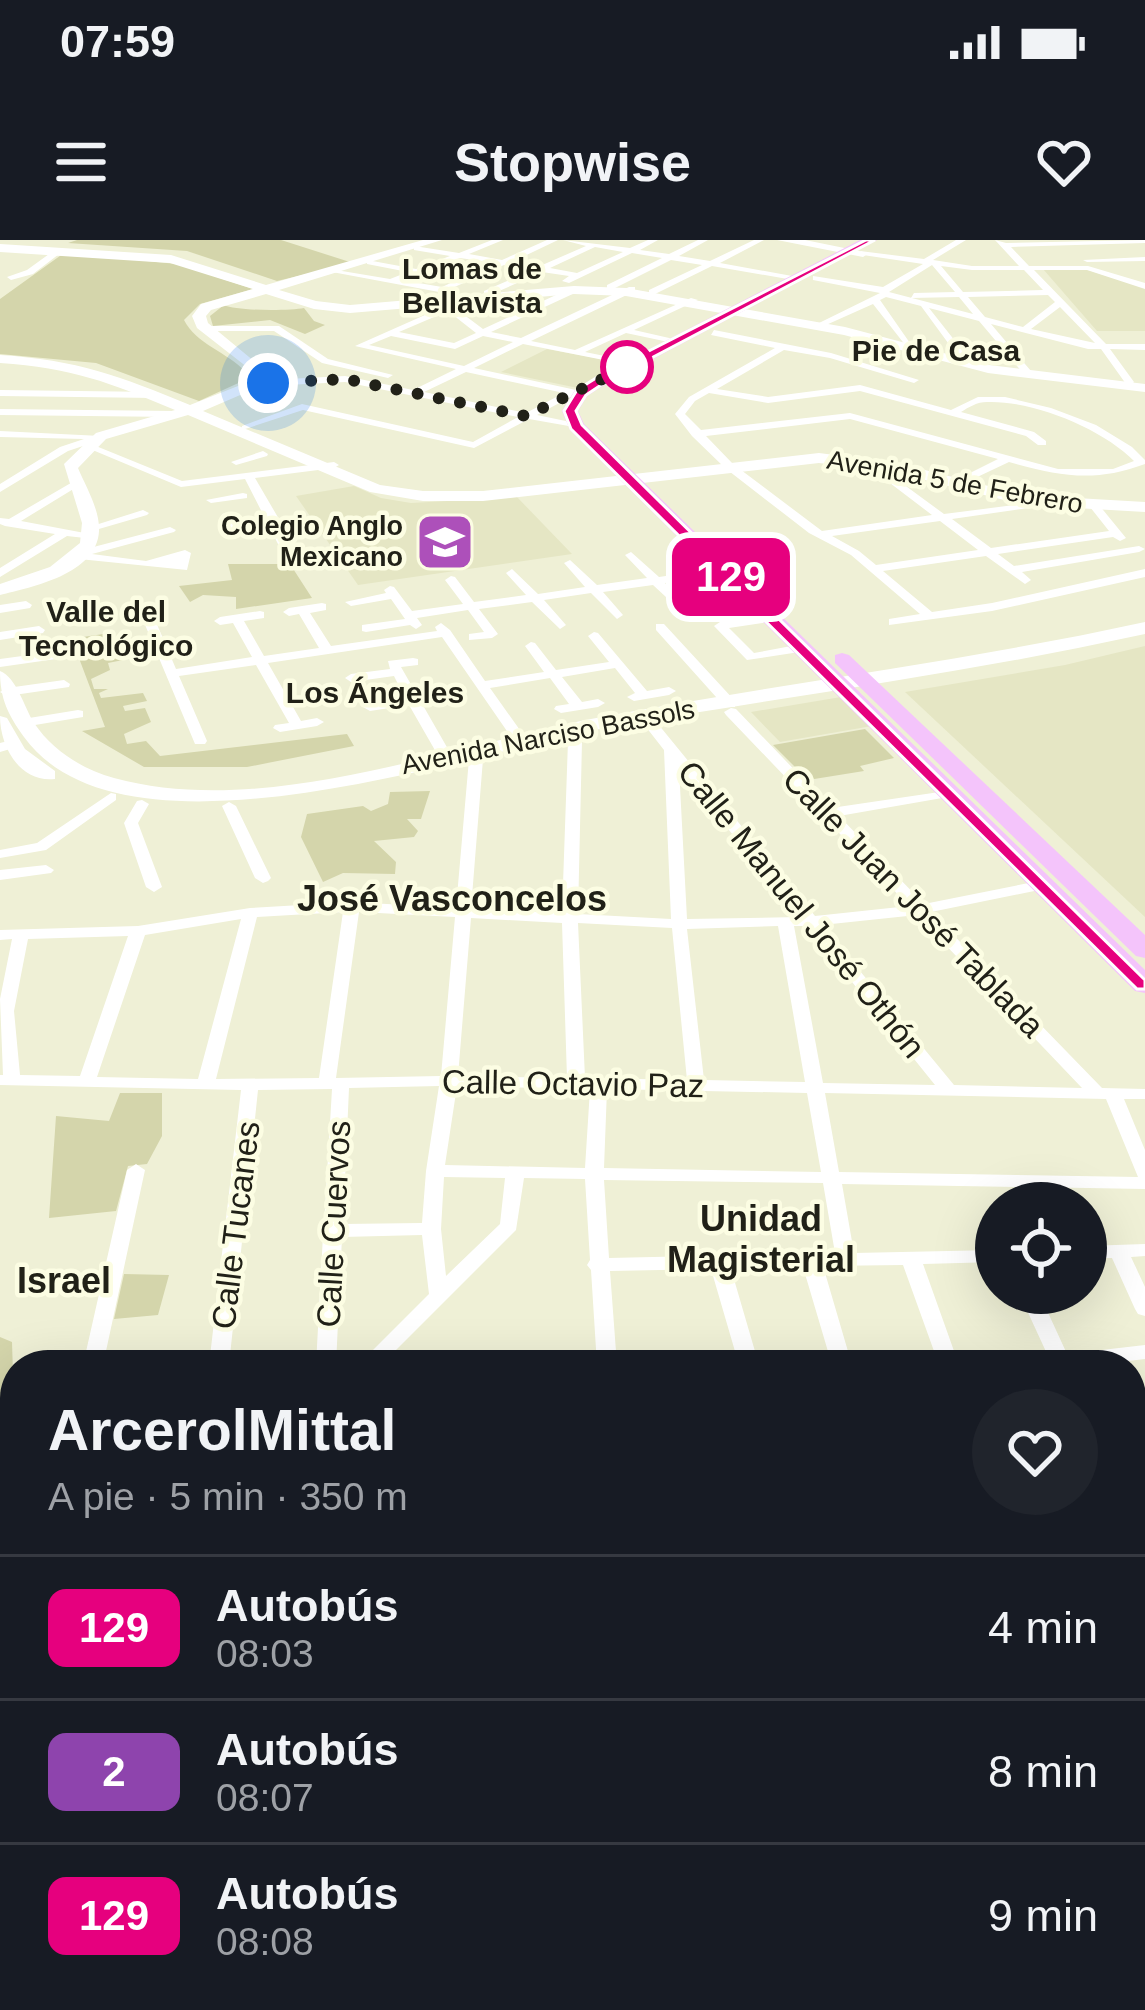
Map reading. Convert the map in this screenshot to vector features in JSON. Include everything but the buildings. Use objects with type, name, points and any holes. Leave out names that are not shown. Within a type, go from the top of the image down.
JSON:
[{"type":"main road","points":[[890,240],[861,249],[746,311],[675,341],[577,392],[570,411],[576,426],[639,475],[856,687],[1036,845],[1145,950]]},
{"type":"main road","points":[[639,475],[599,426],[593,411],[597,399],[746,311]]},
{"type":"main road","points":[[735,568],[771,618],[802,648],[856,687],[948,793],[1145,985]]},
{"type":"main road","points":[[1009,850],[1036,845]]},
{"type":"street","points":[[0,247],[9,240]]},
{"type":"street","points":[[261,384],[254,364],[205,329],[199,316],[206,307],[436,240]]},
{"type":"street","points":[[472,240],[495,242]]},
{"type":"street","points":[[0,489],[64,449],[186,411],[390,333],[443,300],[462,281],[554,240]]},
{"type":"street","points":[[567,240],[807,278],[1061,340],[1105,348],[1145,347]]},
{"type":"street","points":[[390,333],[454,346],[654,240]]},
{"type":"street","points":[[610,287],[704,240]]},
{"type":"street","points":[[652,292],[760,240]]},
{"type":"street","points":[[783,240],[861,249]]},
{"type":"street","points":[[800,240],[930,263],[1088,268],[1143,282]]},
{"type":"street","points":[[823,323],[849,306],[865,306],[962,240]]},
{"type":"street","points":[[1003,243],[1145,241]]},
{"type":"street","points":[[389,282],[495,242]]},
{"type":"street","points":[[487,293],[600,242]]},
{"type":"street","points":[[1003,243],[1105,348],[1129,382]]},
{"type":"street","points":[[0,247],[172,259],[272,288]]},
{"type":"street","points":[[0,247],[177,256],[314,305],[350,310],[575,282]]},
{"type":"street","points":[[11,277],[34,268],[58,250]]},
{"type":"street","points":[[411,250],[542,269],[575,282],[845,331],[988,369],[1145,386]]},
{"type":"street","points":[[411,250],[492,268]]},
{"type":"street","points":[[1029,267],[1145,259]]},
{"type":"street","points":[[370,262],[462,281]]},
{"type":"street","points":[[930,263],[1026,371]]},
{"type":"street","points":[[1072,264],[1110,269],[1143,282]]},
{"type":"street","points":[[0,267],[34,268]]},
{"type":"street","points":[[336,272],[389,282],[443,300],[482,333],[632,364]]},
{"type":"street","points":[[901,280],[965,359]]},
{"type":"street","points":[[556,287],[575,282]]},
{"type":"street","points":[[443,300],[556,287],[610,287],[687,300]]},
{"type":"street","points":[[414,394],[629,291]]},
{"type":"street","points":[[914,296],[1053,292]]},
{"type":"street","points":[[881,295],[908,344]]},
{"type":"street","points":[[575,352],[687,300]]},
{"type":"street","points":[[1024,330],[1062,302]]},
{"type":"street","points":[[746,311],[823,323],[1026,371],[1145,386]]},
{"type":"street","points":[[205,329],[276,328],[326,361],[389,375],[374,384]]},
{"type":"street","points":[[623,330],[675,341]]},
{"type":"street","points":[[714,333],[914,380]]},
{"type":"street","points":[[361,346],[577,392]]},
{"type":"street","points":[[784,346],[706,390],[680,412],[727,463],[820,535],[855,553],[930,617]]},
{"type":"street","name":"Avenida 5 de Febrero","points":[[0,358],[90,365],[186,411],[328,466]]},
{"type":"street","name":"Avenida 5 de Febrero","points":[[0,358],[72,365],[156,395],[186,411],[246,428],[376,489],[423,496],[483,496],[804,454],[865,458],[957,483],[1046,499],[1145,505]]},
{"type":"street","points":[[261,384],[323,379],[374,384],[576,426]]},
{"type":"street","points":[[706,390],[768,400],[860,388],[1030,434],[1042,443],[957,483]]},
{"type":"street","points":[[246,428],[302,406],[474,445],[577,392]]},
{"type":"street","points":[[0,393],[156,395]]},
{"type":"street","points":[[696,434],[850,416],[1063,472],[1114,472],[1141,462],[1105,431],[1072,419],[988,399],[952,413]]},
{"type":"street","points":[[1072,419],[1092,410]]},
{"type":"street","points":[[0,412],[186,411]]},
{"type":"street","points":[[0,434],[95,441],[182,484],[328,466]]},
{"type":"street","points":[[0,447],[21,435]]},
{"type":"street","points":[[85,543],[70,467],[95,441]]},
{"type":"street","points":[[263,454],[241,461],[278,473]]},
{"type":"street","name":"Avenida 5 de Febrero","points":[[727,463],[809,458],[869,462],[1042,502],[1145,505]]},
{"type":"street","points":[[869,462],[1025,580]]},
{"type":"street","points":[[249,477],[291,558]]},
{"type":"street","points":[[215,481],[225,498]]},
{"type":"street","points":[[4,524],[76,482]]},
{"type":"street","points":[[211,500],[243,496]]},
{"type":"street","points":[[820,535],[1042,502]]},
{"type":"street","points":[[1095,507],[1113,534],[1142,551]]},
{"type":"street","points":[[0,590],[144,513]]},
{"type":"street","points":[[227,514],[238,530],[277,526]]},
{"type":"street","points":[[4,524],[65,533],[148,564]]},
{"type":"street","points":[[85,543],[171,531]]},
{"type":"street","points":[[0,573],[65,533]]},
{"type":"street","points":[[873,569],[1113,534]]},
{"type":"street","points":[[1014,570],[1142,551]]},
{"type":"street","points":[[650,552],[625,555],[654,579],[675,606],[697,603]]},
{"type":"street","points":[[571,563],[611,615],[639,611]]},
{"type":"street","points":[[367,628],[429,610],[735,568]]},
{"type":"street","points":[[532,570],[509,573],[567,624],[540,628]]},
{"type":"street","points":[[893,622],[1145,573]]},
{"type":"street","points":[[453,580],[492,634],[473,638]]},
{"type":"street","points":[[350,602],[392,592],[424,636]]},
{"type":"street","points":[[322,607],[296,611],[327,650]]},
{"type":"street","points":[[0,609],[52,658]]},
{"type":"street","points":[[144,609],[208,739],[182,743]]},
{"type":"street","points":[[429,610],[523,745]]},
{"type":"street","points":[[220,621],[260,615]]},
{"type":"street","points":[[771,618],[720,626],[751,657],[802,648]]},
{"type":"street","points":[[237,619],[297,725]]},
{"type":"street","name":"Calle Juan José Tablada","points":[[660,627],[916,910],[1105,1092]]},
{"type":"street","name":"Avenida Narciso Bassols","points":[[3,684],[7,734],[37,770],[142,804],[229,806],[446,756],[856,687],[1145,628]]},
{"type":"street","points":[[172,673],[446,633]]},
{"type":"street","points":[[613,633],[590,637],[618,664],[639,696],[669,691]]},
{"type":"street","points":[[0,635],[52,658]]},
{"type":"street","name":"Avenida Narciso Bassols","points":[[856,687],[1039,662],[1145,638]]},
{"type":"street","points":[[530,646],[578,706]]},
{"type":"street","points":[[0,663],[52,658]]},
{"type":"street","points":[[3,684],[52,658]]},
{"type":"street","points":[[7,734],[52,658]]},
{"type":"street","points":[[413,662],[393,664],[446,756]]},
{"type":"street","points":[[482,685],[618,664]]},
{"type":"street","points":[[398,672],[361,693],[415,700]]},
{"type":"street","points":[[561,709],[598,703]]},
{"type":"street","name":"Avenida Narciso Bassols","points":[[7,734],[34,744],[61,766],[134,790],[240,793],[476,759],[523,745],[575,741],[730,708]]},
{"type":"street","points":[[280,728],[317,722]]},
{"type":"street","name":"Calle Manuel José Othón","points":[[653,727],[950,1091]]},
{"type":"street","points":[[575,741],[570,920],[576,1082]]},
{"type":"street","points":[[671,750],[679,924],[696,1084]]},
{"type":"street","points":[[439,1298],[431,1229],[449,1081],[476,759]]},
{"type":"street","points":[[829,813],[948,793]]},
{"type":"street","points":[[0,854],[41,847],[111,797]]},
{"type":"street","points":[[142,804],[131,823],[154,887]]},
{"type":"street","points":[[229,806],[263,878]]},
{"type":"street","points":[[41,847],[52,892]]},
{"type":"street","points":[[0,875],[46,870]]},
{"type":"street","points":[[0,935],[137,931],[250,913],[352,907],[679,924],[813,921],[916,910],[1045,885]]},
{"type":"street","name":"Calle Cuervos","points":[[326,1350],[334,1082],[352,907]]},
{"type":"street","points":[[206,1083],[250,913]]},
{"type":"street","points":[[784,922],[846,1261]]},
{"type":"street","points":[[87,1081],[137,931]]},
{"type":"street","points":[[6,1080],[6,1011],[21,935]]},
{"type":"street","name":"Calle Octavio Paz","points":[[6,1080],[250,1085],[576,1082],[1145,1094]]},
{"type":"street","points":[[599,1083],[594,1175],[606,1350]]},
{"type":"street","name":"Calle Tucanes","points":[[220,1350],[250,1085]]},
{"type":"street","points":[[1105,1092],[1145,1173]]},
{"type":"street","points":[[96,1350],[136,1170]]},
{"type":"street","points":[[435,1171],[1145,1183]]},
{"type":"street","points":[[384,1350],[508,1226],[515,1174]]},
{"type":"street","points":[[330,1232],[431,1229]]},
{"type":"street","points":[[1107,1251],[1145,1250]]},
{"type":"street","points":[[1119,1251],[1145,1309]]},
{"type":"street","points":[[597,1265],[975,1257]]},
{"type":"street","points":[[911,1259],[944,1350]]},
{"type":"street","points":[[811,1260],[838,1350]]},
{"type":"street","points":[[719,1262],[744,1350]]},
{"type":"street","points":[[1039,1314],[1055,1350]]},
{"type":"shaded area","points":[[281,240],[353,263],[277,281],[187,251],[68,243]]},
{"type":"shaded area","points":[[64,253],[177,264],[253,289],[200,304],[184,320],[196,335],[246,372],[245,380],[199,401],[96,363],[0,354],[0,299]]},
{"type":"shaded area","points":[[1043,269],[1085,269],[1145,288],[1145,331],[1097,331]]},
{"type":"shaded area","points":[[224,305],[304,308],[314,321],[325,325],[305,334],[270,320],[213,326],[210,316]]},
{"type":"shaded area","points":[[547,349],[622,363],[578,388],[501,372]]},
{"type":"shaded area","name":"Colegio Anglo Mexicano","points":[[354,486],[381,498],[411,503],[517,497],[572,554],[358,585],[296,496]]},
{"type":"shaded area","points":[[228,564],[290,564],[312,598],[236,609],[236,597],[203,595],[190,602],[179,586],[232,580]]},
{"type":"shaded area","points":[[110,633],[123,660],[108,663],[110,670],[91,679],[94,689],[108,689],[99,693],[101,698],[143,693],[147,701],[123,706],[125,711],[145,708],[151,722],[124,734],[127,744],[146,741],[160,756],[347,734],[354,746],[247,767],[144,767],[82,731],[105,727],[74,645],[85,643],[83,637]]},
{"type":"shaded area","points":[[1145,646],[1145,917],[905,692],[1065,665]]},
{"type":"shaded area","points":[[841,697],[872,726],[780,742],[751,712]]},
{"type":"shaded area","points":[[865,729],[894,758],[860,766],[864,771],[808,780],[773,745]]},
{"type":"shaded area","points":[[430,791],[421,819],[407,819],[418,831],[414,837],[374,841],[396,862],[395,874],[343,873],[323,882],[301,837],[307,814],[363,806],[371,811],[388,804],[390,792]]},
{"type":"shaded area","points":[[120,1093],[162,1093],[162,1136],[147,1164],[128,1166],[116,1211],[49,1218],[56,1116],[109,1121]]},
{"type":"shaded area","points":[[124,1274],[169,1275],[158,1315],[114,1319]]},
{"type":"shaded area","points":[[0,1337],[12,1342],[12,1350],[0,1350]]},
{"type":"bus line","name":"129","points":[[870,240],[600,380],[581,393],[570,411],[576,426],[1145,985]]},
{"type":"place","name":"Colegio Anglo Mexicano","points":[[445,542]]},
{"type":"district","name":"Lomas de Bellavista","points":[[472,286]]},
{"type":"district","name":"Pie de Casa","points":[[936,351]]},
{"type":"district","name":"Valle del Tecnológico","points":[[106,629]]},
{"type":"district","name":"Los Ángeles","points":[[375,693]]},
{"type":"district","name":"José Vasconcelos","points":[[452,898]]},
{"type":"district","name":"Unidad Magisterial","points":[[761,1238]]},
{"type":"district","name":"Israel","points":[[64,1280]]},
{"type":"route","points":[[268,383],[345,379],[526,416],[627,367]]}]
